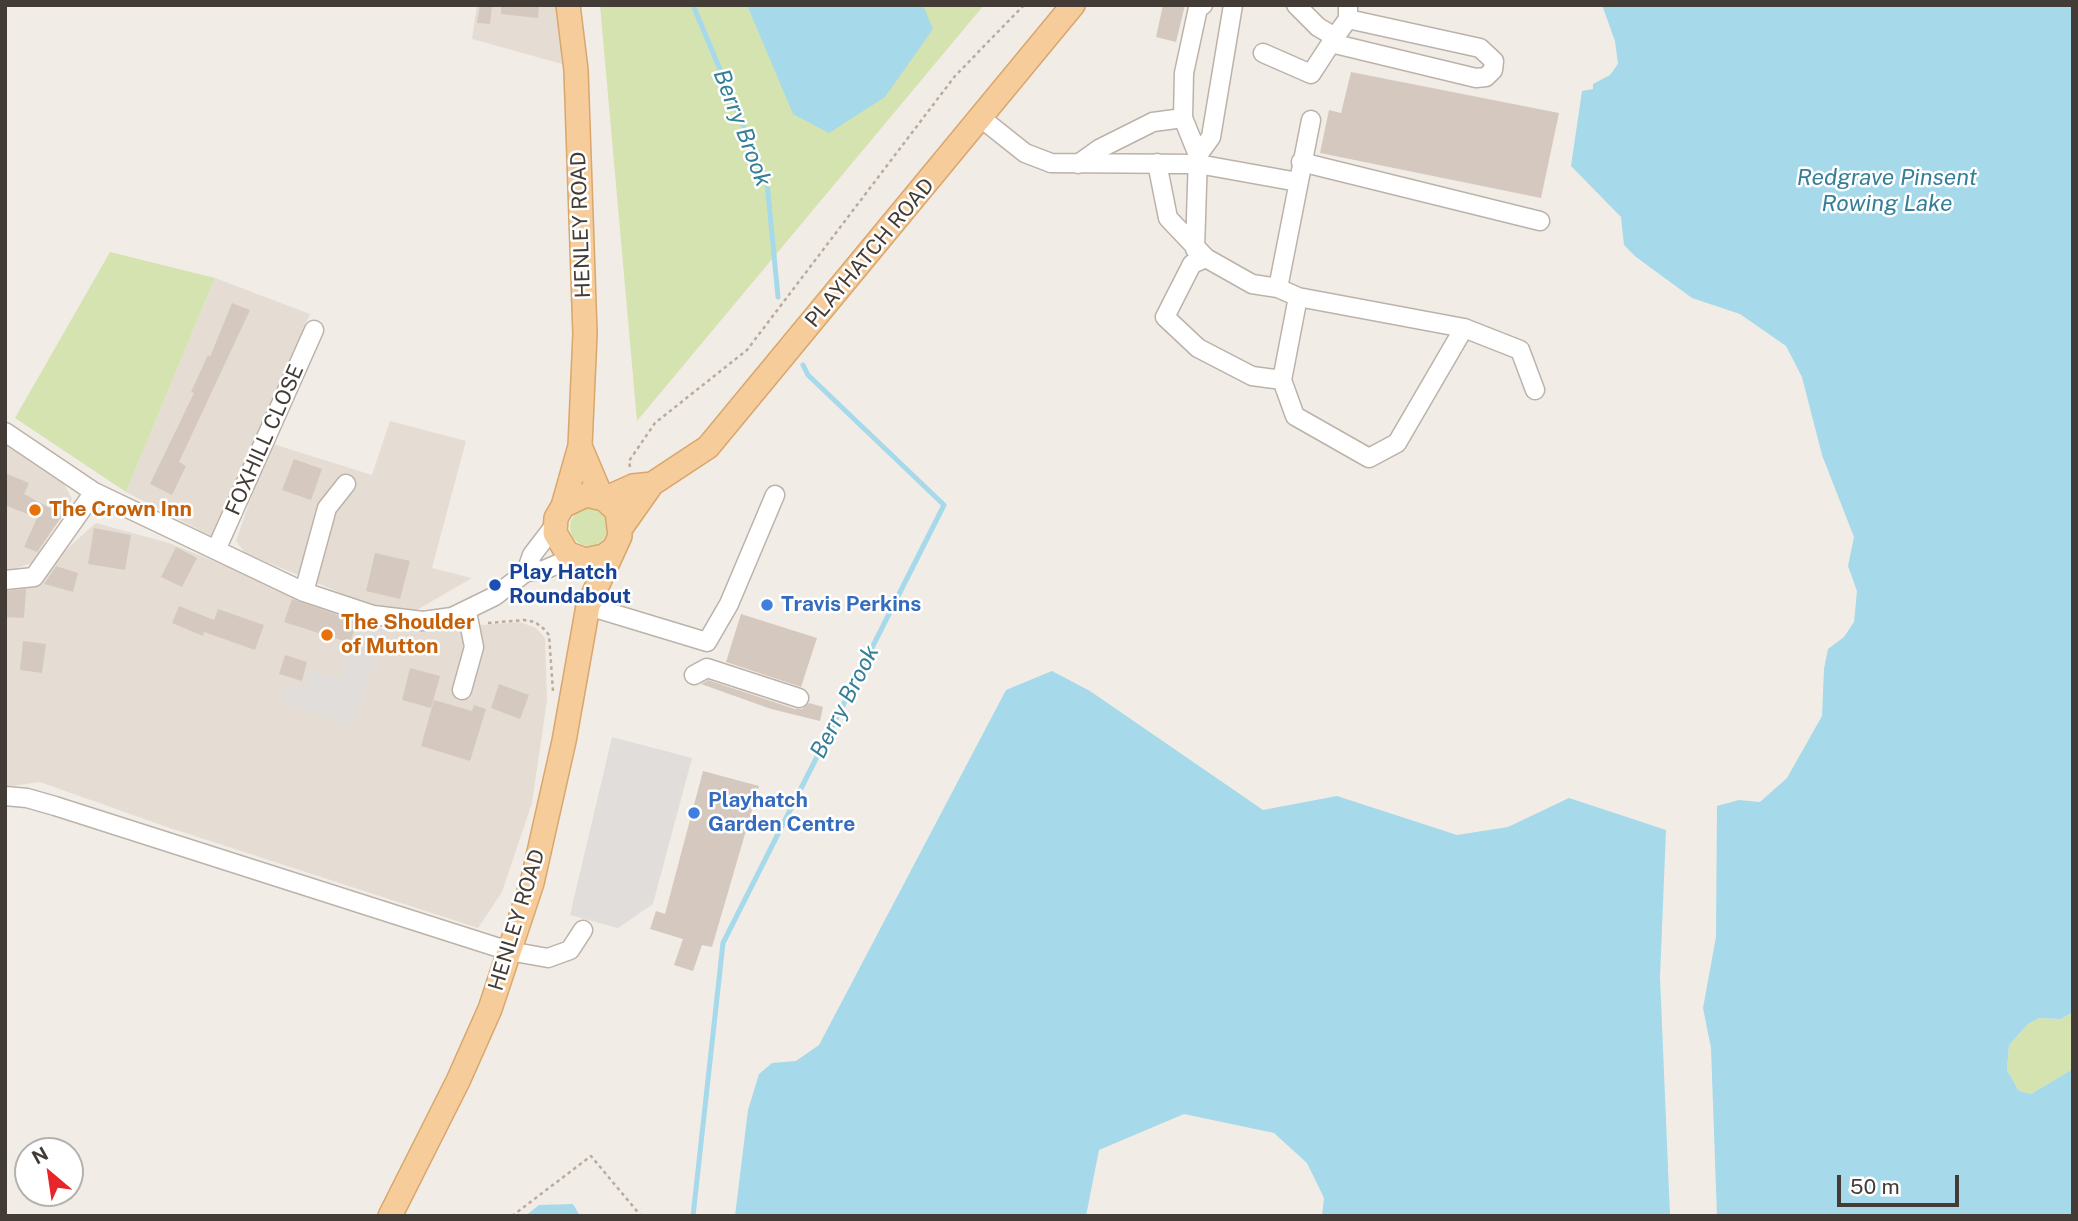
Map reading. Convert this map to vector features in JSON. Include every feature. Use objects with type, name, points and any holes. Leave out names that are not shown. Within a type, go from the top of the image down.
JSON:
[{"type":"main road","name":"HENLEY ROAD","points":[[559,515],[580,446],[585,334],[576,71],[568,5]]},
{"type":"main road","name":"PLAYHATCH ROAD","points":[[603,498],[642,485],[708,447],[1073,5]]},
{"type":"main road","name":"HENLEY ROAD","points":[[580,446],[603,498]]},
{"type":"main road","name":"PLAYHATCH ROAD","points":[[621,528],[642,485]]},
{"type":"main road","points":[[577,496],[603,498],[617,511],[621,528],[612,551],[595,559],[575,558],[562,547],[559,515],[577,496]]},
{"type":"main road","name":"HENLEY ROAD","points":[[390,1216],[490,1009],[532,883],[588,606],[599,587],[612,551]]},
{"type":"main road","name":"HENLEY ROAD","points":[[575,558],[588,606]]},
{"type":"street","points":[[1203,5],[1198,8],[1184,73],[1183,118],[1198,159],[1201,254],[1192,264],[1165,317],[1198,348],[1252,376],[1282,380]]},
{"type":"street","points":[[1198,159],[1211,137],[1233,5]]},
{"type":"street","points":[[1263,53],[1311,74],[1333,40],[1348,12],[1480,48],[1493,61],[1493,70],[1486,77],[1476,78],[1333,40],[1296,5]]},
{"type":"street","points":[[981,118],[1025,153],[1051,163],[1157,163],[1198,159],[1298,182]]},
{"type":"street","points":[[1078,164],[1099,149],[1153,122],[1183,118]]},
{"type":"street","points":[[1278,288],[1311,120]]},
{"type":"street","points":[[1301,162],[1540,221]]},
{"type":"street","points":[[1157,163],[1168,218],[1201,254],[1252,284],[1278,288],[1298,297],[1464,328],[1520,350],[1535,390]]},
{"type":"street","points":[[1298,297],[1282,380],[1295,416],[1369,458],[1397,443],[1464,328]]},
{"type":"street","name":"FOXHILL CLOSE","points":[[216,550],[314,330]]},
{"type":"street","points":[[5,432],[94,492],[303,592],[397,619],[423,621],[469,618],[526,572],[544,570],[575,558]]},
{"type":"street","points":[[303,592],[327,508],[346,484]]},
{"type":"street","points":[[5,580],[27,580],[34,577],[94,492]]},
{"type":"street","points":[[588,606],[707,642],[729,604],[775,495]]},
{"type":"street","points":[[526,572],[532,555],[559,515]]},
{"type":"street","points":[[462,690],[474,647],[469,618]]},
{"type":"street","points":[[694,675],[707,668],[799,698]]},
{"type":"street","points":[[5,796],[27,798],[55,806],[509,950],[548,958],[570,950],[583,930]]},
{"type":"path","points":[[642,485],[629,461],[655,423],[747,350],[955,76],[1024,5]]},
{"type":"path","points":[[469,618],[524,620],[535,622],[544,629],[549,635],[551,688],[568,715]]},
{"type":"path","points":[[512,1216],[591,1156],[641,1216]]},
{"type":"shaded area","points":[[477,5],[558,5],[562,64],[472,39]]},
{"type":"shaded area","points":[[215,278],[310,314],[213,537],[126,492]]},
{"type":"shaded area","points":[[390,421],[466,441],[432,568],[472,578],[415,611],[377,608],[245,553],[236,541],[270,443],[372,475]]},
{"type":"shaded area","points":[[5,443],[58,472],[72,499],[32,563],[5,572]]},
{"type":"shaded area","points":[[96,523],[169,543],[390,632],[520,622],[536,628],[545,638],[547,700],[532,803],[502,892],[478,928],[161,825],[40,782],[5,787],[5,584],[29,582]]},
{"type":"shaded area","points":[[359,621],[386,631],[352,726],[279,700],[285,684],[302,690],[310,669],[339,679]]},
{"type":"shaded area","points":[[612,737],[692,758],[653,904],[618,928],[570,915]]},
{"type":"green space","points":[[600,5],[984,5],[637,421]]},
{"type":"green space","points":[[110,252],[215,278],[126,492],[15,418]]},
{"type":"green space","points":[[589,508],[603,513],[608,527],[603,541],[589,546],[575,541],[570,527],[575,513]]},
{"type":"green space","points":[[2073,1012],[2073,1069],[2031,1094],[2019,1091],[2007,1070],[2009,1045],[2028,1024],[2039,1018],[2061,1019]]},
{"type":"water","points":[[747,5],[923,5],[933,29],[885,97],[829,133],[793,114]]},
{"type":"water","name":"Redgrave Pinsent Rowing Lake","points":[[1602,5],[2073,5],[2073,1012],[2061,1019],[2039,1018],[2028,1024],[2009,1045],[2007,1070],[2019,1091],[2031,1094],[2073,1069],[2073,1216],[1717,1216],[1711,1048],[1703,1008],[1716,937],[1717,806],[1739,800],[1760,802],[1787,778],[1822,716],[1824,669],[1828,649],[1844,637],[1854,622],[1857,591],[1848,566],[1854,537],[1822,455],[1802,377],[1786,346],[1740,314],[1692,298],[1636,257],[1624,245],[1621,217],[1571,166],[1582,91],[1593,89],[1593,84],[1610,75],[1618,64],[1615,41]]},
{"type":"water","points":[[1052,671],[1090,691],[1263,810],[1337,796],[1457,835],[1508,827],[1569,798],[1666,830],[1660,977],[1670,1216],[1322,1216],[1324,1198],[1307,1163],[1274,1133],[1184,1114],[1099,1150],[1086,1216],[735,1216],[748,1110],[759,1074],[772,1063],[796,1061],[819,1045],[1006,690]]},
{"type":"water","points":[[573,1204],[580,1216],[525,1216],[539,1205]]},
{"type":"building","points":[[480,5],[492,5],[490,24],[477,23]]},
{"type":"building","points":[[501,5],[539,5],[538,18],[501,14]]},
{"type":"building","points":[[1163,5],[1185,5],[1176,42],[1156,37]]},
{"type":"building","points":[[1351,72],[1559,113],[1541,198],[1320,153],[1329,110],[1341,113]]},
{"type":"building","points":[[232,303],[250,310],[179,462],[186,466],[172,495],[150,484],[194,393],[191,392],[208,355],[210,357]]},
{"type":"building","points":[[294,459],[322,469],[311,500],[282,490]]},
{"type":"building","name":"The Crown Inn","points":[[5,473],[29,483],[24,494],[63,515],[37,552],[24,547],[37,518],[5,505]]},
{"type":"building","points":[[94,528],[131,535],[125,570],[88,564]]},
{"type":"building","points":[[176,547],[197,558],[182,587],[161,577]]},
{"type":"building","points":[[375,553],[410,561],[400,599],[366,591]]},
{"type":"building","points":[[56,566],[78,573],[73,592],[44,584]]},
{"type":"building","points":[[26,589],[24,618],[5,617],[5,591]]},
{"type":"building","points":[[292,599],[357,622],[350,643],[284,622]]},
{"type":"building","points":[[179,606],[214,620],[218,609],[264,625],[255,650],[204,632],[203,636],[172,623]]},
{"type":"building","points":[[741,614],[817,638],[801,687],[726,662]]},
{"type":"building","points":[[23,641],[46,644],[42,673],[20,670]]},
{"type":"building","points":[[285,655],[307,662],[302,681],[279,674]]},
{"type":"building","points":[[410,668],[440,676],[431,708],[402,700]]},
{"type":"building","points":[[708,680],[795,709],[802,709],[809,703],[823,707],[820,721],[771,709],[701,684]]},
{"type":"building","points":[[499,684],[529,695],[520,719],[491,708]]},
{"type":"building","points":[[434,700],[472,711],[474,705],[486,709],[470,761],[421,746]]},
{"type":"building","points":[[703,771],[759,786],[712,947],[702,945],[693,971],[674,965],[683,939],[650,929],[656,911],[665,914]]},
{"type":"waterway","name":"Berry Brook","points":[[693,5],[767,182],[778,297]]},
{"type":"waterway","name":"Berry Brook","points":[[693,1216],[723,943],[944,505],[808,375],[803,365]]},
{"type":"place","name":"The Crown Inn","points":[[35,510]]},
{"type":"place","name":"Play Hatch Roundabout","points":[[495,585]]},
{"type":"place","name":"Travis Perkins","points":[[767,605]]},
{"type":"place","name":"The Shoulder of Mutton","points":[[327,635]]},
{"type":"place","name":"Playhatch Garden Centre","points":[[694,813]]}]
